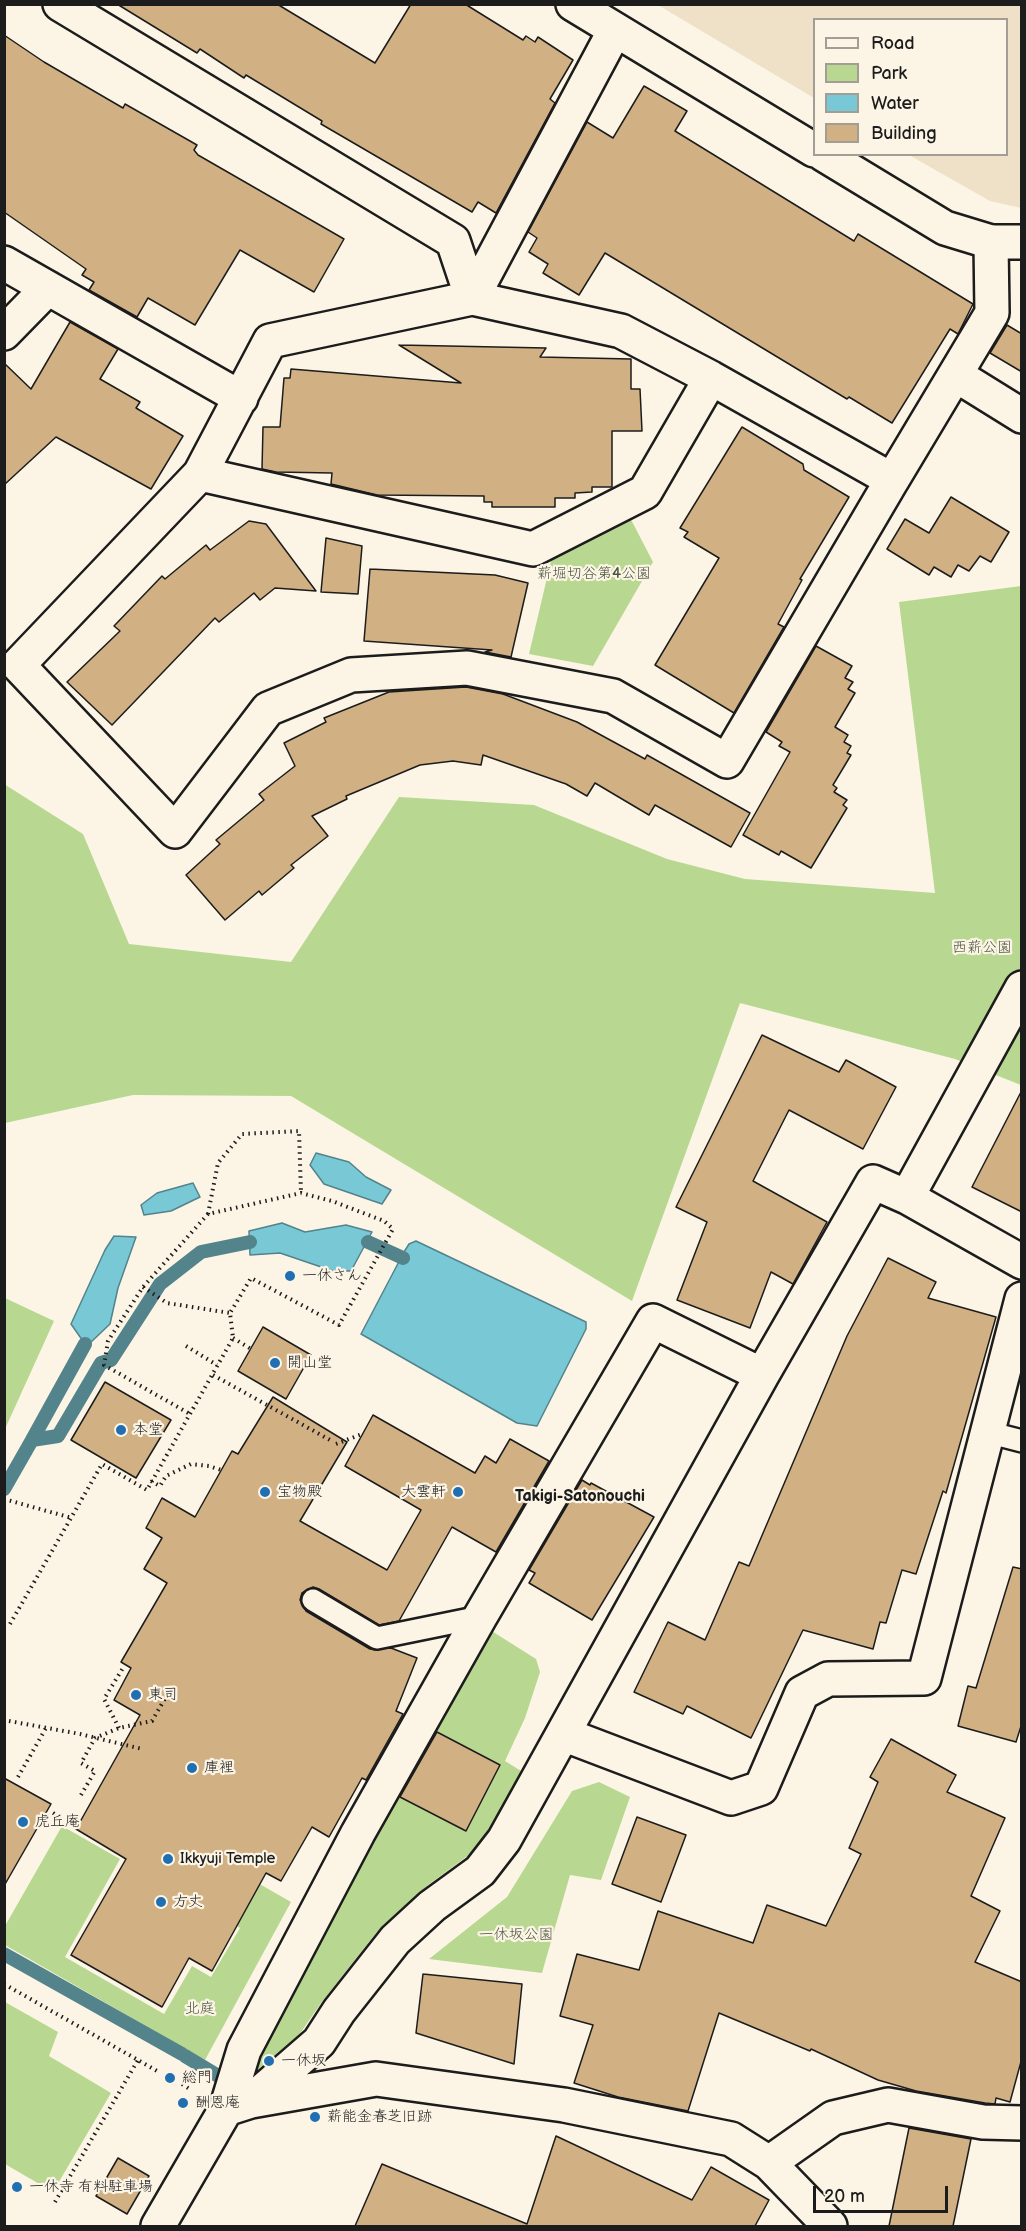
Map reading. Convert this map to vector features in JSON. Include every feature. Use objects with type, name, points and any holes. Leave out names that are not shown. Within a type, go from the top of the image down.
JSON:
[{"type":"street","points":[[60,4],[453,241],[472,298]]},
{"type":"street","points":[[573,4],[813,149]]},
{"type":"street","points":[[472,298],[615,30]]},
{"type":"street","points":[[825,156],[945,228],[1006,242],[992,313],[727,760],[613,696],[467,668],[351,675],[268,709],[175,831],[18,665],[200,474],[270,341],[472,298],[621,331],[711,378],[892,480]]},
{"type":"street","points":[[4,263],[240,398]]},
{"type":"street","points":[[4,333],[48,288]]},
{"type":"street","points":[[956,375],[1022,416]]},
{"type":"street","points":[[200,474],[533,549],[645,492],[711,378]]},
{"type":"street","points":[[906,1197],[1022,988]]},
{"type":"street","points":[[158,2226],[239,2105],[319,2042],[339,2011],[395,1940],[432,1906],[480,1871],[504,1840],[762,1376],[873,1182],[906,1197],[1022,1262]]},
{"type":"street","points":[[563,1734],[731,1798],[761,1788],[802,1693],[828,1679],[924,1678],[1022,1299]]},
{"type":"street","points":[[239,2105],[244,2050],[358,1833],[480,1617],[653,1321],[762,1376]]},
{"type":"street","points":[[239,2105],[376,2079],[564,2105],[731,2139],[769,2163],[830,2226]]},
{"type":"street","points":[[769,2163],[833,2118],[888,2105],[983,2122],[1022,2123]]},
{"type":"lane","points":[[987,1432],[1022,1442]]},
{"type":"lane","points":[[313,1600],[376,1638],[480,1617]]},
{"type":"path","points":[[190,1414],[104,1365],[108,1341],[143,1287],[208,1214],[218,1163],[242,1134],[299,1131],[301,1193]]},
{"type":"path","points":[[10,1624],[102,1464],[147,1490],[233,1338],[230,1313],[251,1278],[339,1325],[393,1229],[384,1221],[332,1201],[301,1193],[208,1214]]},
{"type":"path","points":[[143,1287],[167,1302],[230,1313]]},
{"type":"path","points":[[233,1338],[251,1349]]},
{"type":"path","points":[[186,1346],[218,1365]]},
{"type":"path","points":[[213,1375],[330,1440]]},
{"type":"path","points":[[336,1444],[362,1434]]},
{"type":"path","points":[[151,1481],[160,1486],[166,1476],[174,1470],[191,1464],[221,1470]]},
{"type":"path","points":[[4,1499],[72,1518]]},
{"type":"path","points":[[119,1728],[104,1699],[123,1668]]},
{"type":"path","points":[[81,1795],[95,1771],[81,1763],[95,1738],[119,1728],[152,1721],[167,1695]]},
{"type":"path","points":[[9,1721],[142,1749]]},
{"type":"path","points":[[18,1777],[46,1728]]},
{"type":"path","points":[[4,1984],[159,2072]]},
{"type":"path","points":[[55,2202],[138,2060]]},
{"type":"path","points":[[182,2085],[187,2088]]},
{"type":"shaded area","points":[[658,5],[1021,5],[1021,208],[990,201],[911,156],[1008,156],[1008,18],[813,18],[813,97]]},
{"type":"green space","name":"薪堀切谷第4公園","points":[[625,508],[653,562],[593,666],[529,654],[555,544]]},
{"type":"green space","name":"西薪公園","points":[[1021,586],[1021,1085],[955,1059],[740,1003],[632,1301],[291,1096],[133,1095],[5,1123],[4,784],[83,834],[129,944],[291,962],[399,797],[534,805],[667,859],[745,879],[935,893],[899,602]]},
{"type":"green space","points":[[5,1298],[54,1321],[5,1429]]},
{"type":"green space","points":[[487,1628],[536,1659],[540,1672],[525,1718],[505,1761],[526,1774],[488,1841],[428,1885],[376,1933],[321,2003],[279,2064],[255,2077],[248,2063]]},
{"type":"green space","name":"一休坂公園","points":[[599,1782],[630,1797],[601,1880],[570,1875],[542,1973],[429,1959],[507,1897],[572,1791]]},
{"type":"green space","name":"北庭","points":[[62,1826],[120,1859],[65,1957],[164,2014],[192,1966],[211,1977],[240,1928],[220,1916],[209,1855],[291,1902],[205,2060],[5,1945],[5,1926]]},
{"type":"green space","points":[[5,2002],[58,2032],[49,2056],[111,2093],[53,2192],[5,2164]]},
{"type":"water","points":[[316,1153],[349,1162],[366,1177],[391,1190],[382,1204],[324,1184],[310,1165]]},
{"type":"water","points":[[193,1183],[200,1197],[171,1211],[144,1215],[141,1205],[157,1193]]},
{"type":"water","points":[[282,1223],[305,1232],[346,1225],[372,1232],[351,1271],[333,1271],[280,1253],[250,1255],[249,1231]]},
{"type":"water","points":[[114,1236],[136,1237],[118,1288],[110,1324],[89,1344],[85,1344],[71,1324],[105,1250]]},
{"type":"water","points":[[416,1241],[586,1322],[586,1329],[537,1426],[517,1423],[361,1334],[404,1252],[409,1244]]},
{"type":"building","points":[[117,4],[277,4],[375,63],[411,4],[465,4],[523,40],[526,36],[535,42],[538,37],[573,60],[550,99],[555,103],[496,213],[478,202],[472,212],[321,124],[322,121],[246,75],[244,78],[200,49],[197,53]]},
{"type":"building","points":[[4,35],[44,62],[123,108],[125,104],[197,145],[194,150],[198,155],[344,239],[314,292],[240,250],[195,325],[148,298],[137,317],[89,290],[94,282],[82,275],[86,269],[4,212]]},
{"type":"building","points":[[644,86],[687,111],[675,131],[854,241],[858,234],[973,304],[958,334],[950,329],[892,423],[849,397],[847,399],[605,253],[579,295],[543,273],[548,264],[529,252],[537,238],[528,232],[587,122],[613,138]]},
{"type":"building","points":[[70,322],[118,349],[100,379],[140,402],[136,408],[183,436],[151,489],[56,437],[4,485],[4,363],[31,389]]},
{"type":"building","points":[[1007,325],[1022,334],[1022,372],[990,353]]},
{"type":"building","points":[[399,345],[546,348],[540,357],[631,359],[631,389],[640,389],[642,431],[612,431],[612,487],[592,487],[592,492],[575,493],[575,498],[555,498],[555,507],[492,507],[492,502],[484,502],[484,496],[377,495],[331,484],[332,473],[276,472],[262,469],[263,427],[280,427],[284,378],[290,378],[291,369],[461,383]]},
{"type":"building","points":[[742,427],[803,464],[804,470],[849,497],[800,579],[802,580],[778,624],[784,627],[734,713],[655,665],[719,558],[684,537],[688,532],[680,528]]},
{"type":"building","points":[[951,497],[1009,532],[991,562],[980,556],[969,571],[958,565],[951,577],[934,567],[929,575],[887,549],[905,519],[929,533]]},
{"type":"building","points":[[249,521],[266,524],[316,591],[275,588],[260,600],[254,593],[219,622],[215,618],[112,725],[67,682],[120,631],[114,626],[162,576],[165,579],[206,545],[210,550]]},
{"type":"building","points":[[326,538],[362,546],[358,594],[321,592]]},
{"type":"building","points":[[370,569],[495,575],[528,583],[511,657],[485,652],[492,650],[364,641]]},
{"type":"building","points":[[816,646],[852,666],[845,678],[853,682],[848,689],[855,693],[835,727],[848,735],[844,742],[851,746],[847,753],[851,755],[833,785],[837,788],[834,792],[847,800],[843,805],[847,808],[811,868],[781,851],[779,855],[743,835],[790,752],[779,746],[782,742],[766,732]]},
{"type":"building","points":[[466,687],[503,694],[577,722],[645,759],[647,755],[750,813],[731,847],[655,805],[649,815],[595,783],[587,796],[566,784],[483,755],[481,765],[453,761],[420,765],[346,796],[347,799],[312,816],[328,836],[291,865],[294,868],[262,895],[259,891],[225,920],[186,875],[220,844],[216,840],[264,800],[259,794],[295,766],[284,743],[326,722],[324,718],[389,692]]},
{"type":"building","points":[[762,1035],[839,1072],[846,1060],[896,1087],[863,1149],[789,1110],[753,1181],[827,1222],[793,1284],[771,1272],[750,1328],[677,1300],[707,1222],[676,1207]]},
{"type":"building","points":[[1022,1090],[1022,1212],[972,1187]]},
{"type":"building","points":[[888,1258],[936,1282],[928,1298],[996,1317],[946,1493],[943,1491],[916,1574],[902,1570],[886,1623],[880,1622],[873,1649],[803,1630],[751,1738],[687,1706],[683,1714],[634,1692],[668,1622],[705,1640],[739,1562],[749,1566],[847,1336]]},
{"type":"building","name":"開山堂","points":[[263,1327],[311,1355],[286,1399],[238,1371]]},
{"type":"building","name":"本堂","points":[[105,1382],[171,1420],[136,1478],[71,1440]]},
{"type":"building","points":[[273,1397],[347,1442],[300,1521],[387,1570],[421,1510],[345,1466],[373,1415],[475,1473],[485,1456],[496,1463],[510,1439],[549,1461],[496,1552],[452,1527],[399,1621],[379,1625],[319,1589],[313,1587],[302,1593],[300,1600],[306,1611],[370,1649],[391,1648],[417,1658],[396,1711],[403,1714],[366,1780],[362,1778],[329,1837],[312,1827],[281,1881],[266,1873],[212,1971],[189,1958],[162,2007],[71,1955],[126,1859],[76,1829],[140,1715],[114,1700],[131,1668],[121,1662],[167,1583],[144,1569],[162,1538],[146,1528],[162,1498],[195,1517],[232,1451],[238,1454]]},
{"type":"building","points":[[582,1480],[654,1517],[592,1620],[529,1583],[535,1573],[529,1570]]},
{"type":"building","points":[[1013,1567],[1022,1569],[1022,1723],[1016,1742],[958,1726],[968,1686],[976,1688]]},
{"type":"building","points":[[437,1732],[500,1765],[466,1831],[400,1797]]},
{"type":"building","points":[[891,1739],[956,1775],[947,1792],[1005,1818],[971,1896],[1000,1911],[975,1962],[1022,1982],[1022,2058],[1010,2102],[996,2098],[995,2104],[985,2103],[916,2091],[878,2080],[811,2049],[810,2051],[719,2013],[688,2111],[618,2097],[574,2083],[593,2025],[560,2016],[577,1954],[639,1970],[658,1911],[753,1943],[767,1905],[826,1926],[861,1854],[849,1848],[878,1782],[870,1777]]},
{"type":"building","name":"虎丘庵","points":[[4,1778],[51,1804],[4,1886]]},
{"type":"building","points":[[637,1817],[686,1835],[661,1902],[612,1884]]},
{"type":"building","points":[[423,1974],[522,1984],[514,2064],[416,2033]]},
{"type":"building","points":[[909,2128],[971,2139],[953,2226],[889,2226]]},
{"type":"building","points":[[556,2136],[692,2200],[711,2167],[769,2200],[755,2226],[355,2226],[382,2164],[527,2224]]},
{"type":"building","points":[[118,2158],[149,2176],[127,2214],[96,2196]]},
{"type":"waterway","points":[[4,1489],[32,1440],[58,1436],[101,1363],[111,1360],[160,1284],[201,1252],[250,1242]]},
{"type":"waterway","points":[[368,1242],[403,1258]]},
{"type":"waterway","points":[[32,1440],[85,1344]]},
{"type":"waterway","points":[[4,1954],[182,2054]]},
{"type":"waterway","points":[[185,2056],[225,2080]]},
{"type":"place","name":"一休さん","points":[[290,1276]]},
{"type":"place","name":"開山堂","points":[[275,1363]]},
{"type":"place","name":"本堂","points":[[121,1430]]},
{"type":"place","name":"宝物殿","points":[[265,1492]]},
{"type":"place","name":"大雲軒","points":[[458,1492]]},
{"type":"place","name":"東司","points":[[136,1695]]},
{"type":"place","name":"庫裡","points":[[192,1768]]},
{"type":"place","name":"虎丘庵","points":[[23,1822]]},
{"type":"place","name":"Ikkyuji Temple","points":[[168,1859]]},
{"type":"place","name":"方丈","points":[[161,1902]]},
{"type":"place","name":"一休坂","points":[[269,2061]]},
{"type":"place","name":"総門","points":[[170,2078]]},
{"type":"place","name":"酬恩庵","points":[[183,2103]]},
{"type":"place","name":"薪能金春芝旧跡","points":[[315,2117]]},
{"type":"place","name":"一休寺 有料駐車場","points":[[17,2187]]},
{"type":"district","name":"Takigi-Satonouchi","points":[[580,1497]]}]
